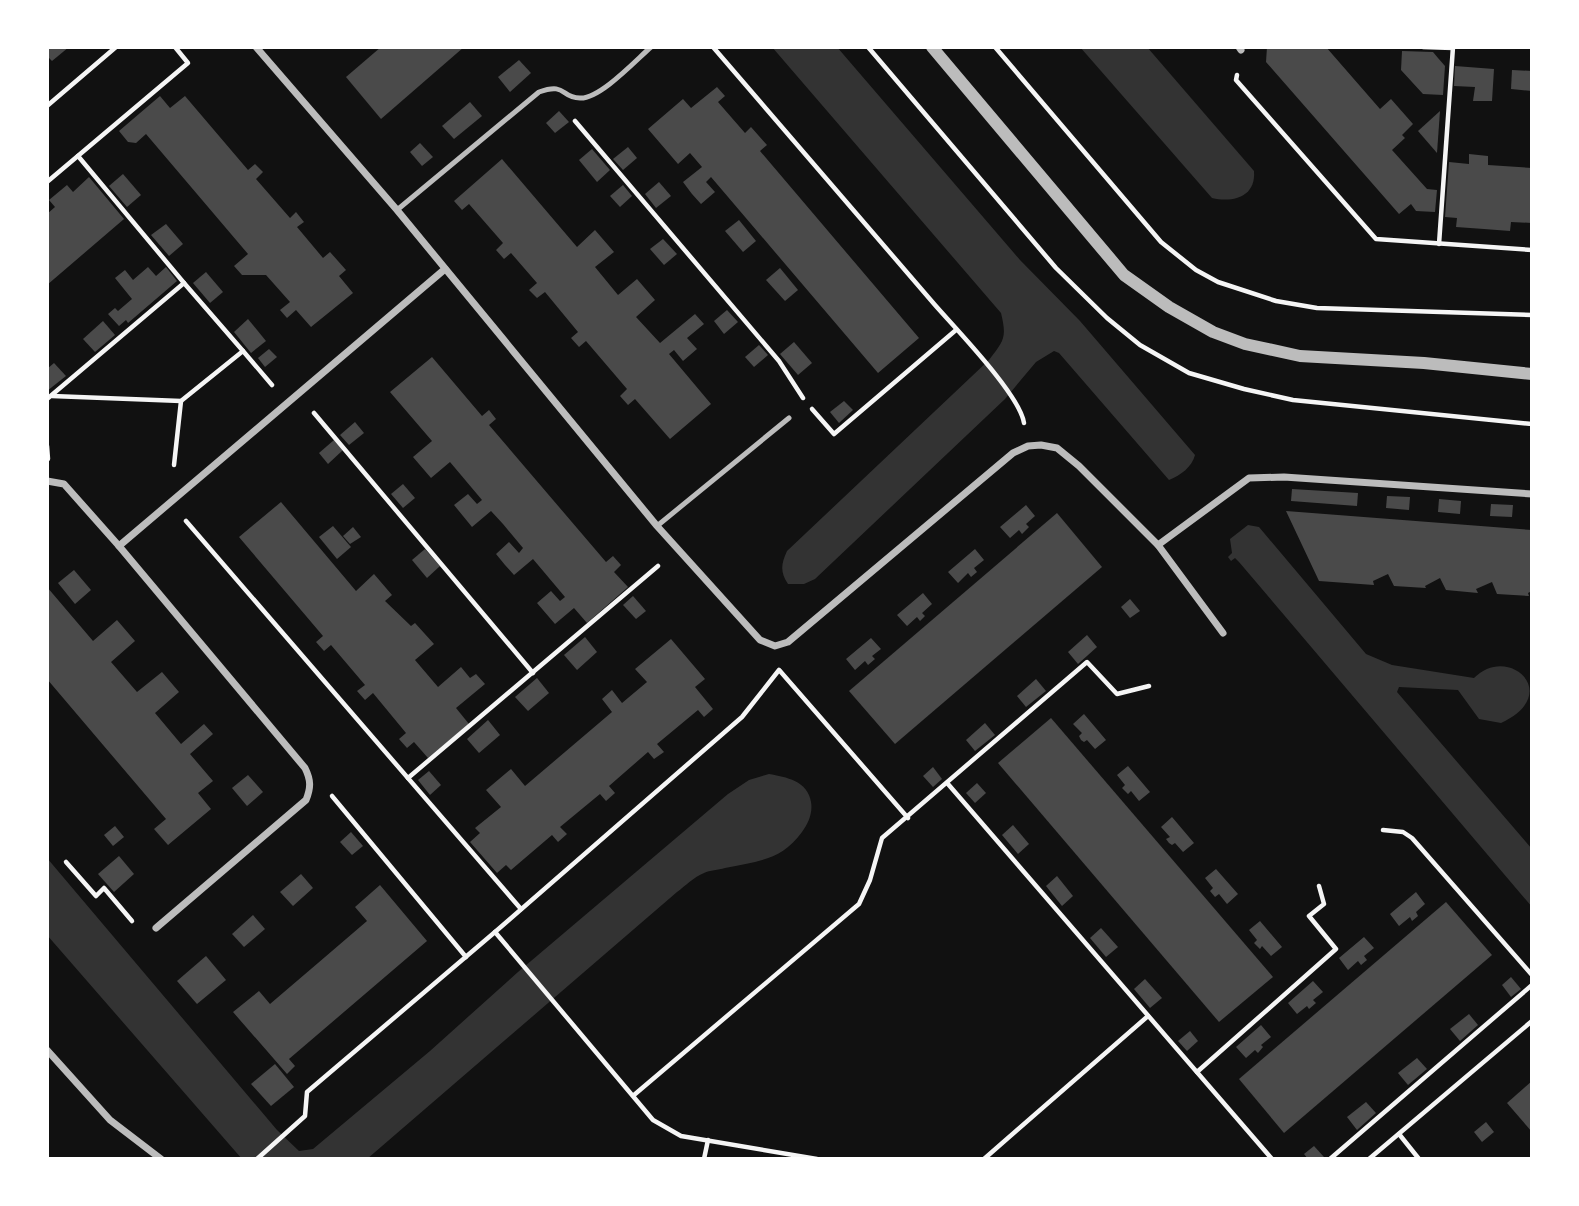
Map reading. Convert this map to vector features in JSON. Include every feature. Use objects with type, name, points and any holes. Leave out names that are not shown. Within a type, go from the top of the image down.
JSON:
[{"type":"street","points":[[256,47],[397,210],[677,550],[760,640],[775,646],[789,642],[1013,453],[1028,446],[1041,445],[1057,448],[1079,466],[1158,545],[1223,633]]},
{"type":"street","points":[[932,47],[1124,275],[1169,307],[1213,332],[1245,344],[1300,356],[1424,363],[1532,374]]},
{"type":"street","points":[[119,546],[445,269]]},
{"type":"street","points":[[1158,545],[1249,478],[1284,477],[1532,494]]},
{"type":"street","points":[[47,481],[64,484],[119,546],[310,777],[311,789],[306,800],[156,928]]},
{"type":"street","points":[[47,1050],[110,1120],[160,1159]]},
{"type":"lane","points":[[397,210],[539,92],[553,87],[582,99],[595,95],[651,47]]},
{"type":"lane","points":[[657,526],[789,418]]},
{"type":"path","points":[[47,106],[116,47]]},
{"type":"path","points":[[47,182],[188,63],[174,47]]},
{"type":"path","points":[[713,47],[1015,400]]},
{"type":"path","points":[[995,47],[1161,242],[1196,270],[1218,282],[1276,301],[1317,308],[1532,316]]},
{"type":"path","points":[[1423,47],[1453,48],[1439,244]]},
{"type":"path","points":[[1240,49],[1236,80],[1376,239],[1532,250]]},
{"type":"path","points":[[573,97],[572,118],[779,361],[807,402],[834,434],[956,330]]},
{"type":"path","points":[[78,156],[287,403]]},
{"type":"path","points":[[49,397],[184,283]]},
{"type":"path","points":[[49,397],[181,401],[243,351]]},
{"type":"path","points":[[298,394],[533,673]]},
{"type":"path","points":[[181,401],[170,502],[521,909]]},
{"type":"path","points":[[408,778],[677,550]]},
{"type":"path","points":[[257,1159],[305,1116],[307,1092],[742,717],[779,671],[789,642]]},
{"type":"path","points":[[634,1095],[859,904],[870,880],[882,838],[1087,662],[1117,694],[1149,687]]},
{"type":"path","points":[[779,671],[908,818]]},
{"type":"path","points":[[948,783],[1272,1159]]},
{"type":"path","points":[[311,789],[326,789],[466,957]]},
{"type":"path","points":[[1383,830],[1403,832],[1412,838],[1532,975]]},
{"type":"path","points":[[66,862],[96,896],[104,888],[146,937],[156,928]]},
{"type":"path","points":[[1197,1072],[1336,948],[1309,916],[1324,904],[1319,886]]},
{"type":"path","points":[[495,932],[653,1120],[681,1136],[817,1159]]},
{"type":"path","points":[[1330,1159],[1532,985]]},
{"type":"path","points":[[984,1159],[1148,1016]]},
{"type":"path","points":[[1369,1159],[1532,1021]]},
{"type":"path","points":[[1399,1134],[1419,1159]]},
{"type":"path","points":[[704,1159],[708,1140]]},
{"type":"shaded area","points":[[772,47],[837,47],[1020,260],[1080,321],[1195,455],[1185,470],[1169,480],[1059,353],[1054,351],[1036,362],[1005,399],[815,579],[804,584],[788,584],[782,568],[787,551],[989,360],[1001,343],[1004,328],[1001,313]]},
{"type":"shaded area","points":[[1080,47],[1147,47],[1254,171],[1254,180],[1247,192],[1235,199],[1212,198]]},
{"type":"shaded area","points":[[1248,525],[1259,527],[1366,654],[1392,665],[1474,678],[1488,669],[1501,666],[1514,669],[1524,677],[1529,687],[1528,699],[1519,711],[1501,723],[1479,719],[1458,690],[1399,687],[1397,692],[1532,849],[1532,907],[1239,562],[1235,558],[1231,561],[1228,557],[1232,553],[1230,539]]},
{"type":"shaded area","points":[[769,774],[795,781],[806,789],[809,795],[810,818],[794,842],[768,858],[709,871],[693,879],[367,1159],[242,1159],[47,935],[47,858],[277,1130],[299,1151],[313,1149],[728,794],[749,780]]},
{"type":"building","points":[[47,47],[69,47],[52,61],[47,56]]},
{"type":"building","points":[[381,47],[464,47],[381,119],[346,77]]},
{"type":"building","points":[[1267,47],[1326,47],[1380,109],[1391,99],[1413,124],[1402,135],[1405,138],[1392,150],[1427,189],[1437,190],[1435,212],[1416,211],[1411,204],[1399,214],[1266,62]]},
{"type":"building","points":[[1402,51],[1433,52],[1445,66],[1443,95],[1423,94],[1401,70]]},
{"type":"building","points":[[519,60],[531,73],[510,92],[498,77]]},
{"type":"building","points":[[1455,66],[1494,69],[1492,101],[1473,101],[1475,87],[1454,86]]},
{"type":"building","points":[[1512,70],[1532,71],[1532,91],[1511,89]]},
{"type":"building","points":[[717,87],[725,96],[718,102],[745,133],[751,127],[767,145],[760,151],[919,338],[878,373],[711,177],[706,182],[715,192],[701,204],[692,194],[683,182],[702,167],[690,153],[678,164],[648,129],[683,99],[691,108]]},
{"type":"building","points":[[160,96],[170,108],[185,96],[248,170],[255,164],[263,172],[256,179],[290,218],[296,212],[304,222],[297,227],[323,258],[330,252],[346,270],[339,276],[353,293],[311,327],[296,310],[287,318],[280,310],[290,302],[266,275],[242,275],[234,266],[248,254],[146,134],[136,143],[128,142],[119,131]]},
{"type":"building","points":[[470,102],[482,116],[454,139],[442,126]]},
{"type":"building","points":[[559,111],[569,122],[555,133],[546,123]]},
{"type":"building","points":[[1440,111],[1437,153],[1418,131]]},
{"type":"building","points":[[420,143],[433,157],[422,166],[410,152]]},
{"type":"building","points":[[628,147],[637,158],[623,170],[613,159]]},
{"type":"building","points":[[592,149],[610,170],[597,182],[579,160]]},
{"type":"building","points":[[1469,154],[1488,156],[1488,165],[1532,168],[1532,223],[1511,222],[1510,231],[1456,227],[1457,218],[1445,217],[1449,162],[1469,164]]},
{"type":"building","points":[[502,159],[577,247],[595,230],[614,252],[595,267],[618,295],[637,279],[655,300],[636,317],[660,343],[695,314],[704,324],[687,338],[697,349],[683,361],[674,350],[669,354],[711,404],[670,439],[635,399],[628,405],[620,396],[627,389],[586,341],[579,347],[571,338],[578,332],[545,292],[537,298],[529,290],[537,283],[511,253],[504,259],[496,250],[503,243],[469,204],[462,210],[454,201]]},
{"type":"building","points":[[123,174],[141,195],[127,207],[109,186]]},
{"type":"building","points":[[89,177],[124,219],[47,285],[47,214],[55,207],[49,200],[67,185],[73,192]]},
{"type":"building","points":[[659,182],[671,196],[656,208],[645,194]]},
{"type":"building","points":[[623,185],[632,196],[620,207],[610,196]]},
{"type":"building","points":[[739,220],[756,241],[743,252],[725,231]]},
{"type":"building","points":[[166,224],[183,244],[169,256],[151,235]]},
{"type":"building","points":[[663,239],[677,254],[664,265],[650,249]]},
{"type":"building","points":[[148,267],[156,276],[166,267],[177,281],[128,323],[126,320],[119,326],[108,314],[115,308],[118,311],[132,299],[115,278],[125,270],[133,280]]},
{"type":"building","points":[[780,268],[798,290],[785,301],[766,280]]},
{"type":"building","points":[[206,272],[223,292],[210,303],[193,283]]},
{"type":"building","points":[[727,310],[738,322],[724,334],[714,321]]},
{"type":"building","points":[[248,319],[266,341],[251,353],[234,332]]},
{"type":"building","points":[[103,321],[115,335],[95,352],[83,339]]},
{"type":"building","points":[[794,342],[812,363],[798,375],[780,354]]},
{"type":"building","points":[[759,345],[768,355],[754,367],[745,357]]},
{"type":"building","points":[[269,349],[277,357],[265,367],[258,358]]},
{"type":"building","points":[[432,357],[482,416],[489,410],[496,419],[489,425],[606,562],[613,556],[621,565],[614,572],[628,587],[587,623],[574,608],[555,624],[537,603],[551,591],[560,601],[565,597],[533,559],[514,575],[496,554],[509,542],[519,553],[523,548],[491,511],[472,527],[454,505],[468,494],[477,504],[482,500],[450,462],[431,478],[413,457],[432,441],[390,392]]},
{"type":"building","points":[[54,363],[66,376],[47,391],[47,369]]},
{"type":"building","points":[[844,401],[853,410],[839,423],[830,412]]},
{"type":"building","points":[[355,422],[364,433],[349,445],[340,435]]},
{"type":"building","points":[[334,440],[343,450],[328,464],[319,453]]},
{"type":"building","points":[[403,484],[415,498],[403,508],[391,494]]},
{"type":"building","points":[[1292,489],[1358,493],[1357,506],[1291,501]]},
{"type":"building","points":[[1387,496],[1410,497],[1409,510],[1386,508]]},
{"type":"building","points":[[1439,499],[1461,501],[1460,514],[1438,512]]},
{"type":"building","points":[[281,502],[356,591],[374,574],[392,595],[385,601],[411,626],[415,623],[434,644],[415,660],[438,687],[461,667],[470,678],[476,674],[485,684],[456,708],[469,724],[428,758],[414,742],[407,748],[399,739],[406,733],[373,693],[365,700],[357,691],[365,685],[331,645],[324,651],[316,642],[323,636],[239,537]]},
{"type":"building","points":[[1491,504],[1513,505],[1512,517],[1490,516]]},
{"type":"building","points":[[1026,505],[1035,516],[1026,524],[1029,527],[1022,534],[1019,530],[1010,538],[1000,527]]},
{"type":"building","points":[[1286,511],[1532,530],[1532,591],[1528,593],[1529,596],[1497,594],[1492,582],[1476,589],[1478,593],[1446,590],[1440,578],[1425,586],[1426,588],[1394,586],[1388,574],[1373,581],[1374,585],[1319,581]]},
{"type":"building","points":[[1057,513],[1102,567],[895,744],[849,691]]},
{"type":"building","points":[[333,526],[351,547],[337,559],[319,537]]},
{"type":"building","points":[[353,527],[361,537],[350,544],[343,536]]},
{"type":"building","points":[[425,549],[440,566],[427,578],[412,560]]},
{"type":"building","points":[[975,549],[984,560],[974,568],[977,572],[971,577],[968,573],[958,583],[948,572]]},
{"type":"building","points":[[74,570],[91,590],[75,604],[58,583]]},
{"type":"building","points":[[47,587],[93,641],[117,620],[135,641],[111,662],[137,692],[162,672],[179,692],[155,713],[181,744],[204,724],[213,734],[190,754],[213,781],[198,793],[211,809],[168,845],[154,829],[166,819],[47,679]]},
{"type":"building","points":[[923,593],[932,604],[922,613],[925,616],[920,621],[917,617],[907,626],[897,615]]},
{"type":"building","points":[[633,596],[646,611],[636,619],[623,605]]},
{"type":"building","points":[[1130,599],[1140,611],[1130,618],[1121,607]]},
{"type":"building","points":[[1087,635],[1097,647],[1078,664],[1068,652]]},
{"type":"building","points":[[585,637],[597,652],[577,670],[564,655]]},
{"type":"building","points":[[871,638],[881,649],[872,656],[875,659],[868,665],[865,661],[855,670],[846,659]]},
{"type":"building","points":[[671,639],[705,679],[695,687],[713,709],[704,717],[698,710],[657,744],[664,752],[654,759],[648,752],[609,786],[615,793],[606,801],[600,794],[560,827],[567,834],[558,842],[552,835],[511,870],[506,865],[497,873],[470,842],[480,833],[475,828],[501,807],[486,790],[511,769],[525,786],[612,712],[602,699],[612,690],[622,703],[647,682],[635,669]]},
{"type":"building","points":[[537,678],[549,693],[528,711],[515,697]]},
{"type":"building","points":[[1036,679],[1046,691],[1026,707],[1017,696]]},
{"type":"building","points":[[1084,714],[1106,740],[1095,749],[1087,740],[1081,740],[1079,736],[1082,733],[1073,724]]},
{"type":"building","points":[[1051,718],[1273,977],[1219,1022],[998,763]]},
{"type":"building","points":[[488,720],[500,735],[479,753],[467,739]]},
{"type":"building","points":[[985,723],[995,735],[975,751],[966,740]]},
{"type":"building","points":[[1128,766],[1150,792],[1139,801],[1131,791],[1128,794],[1122,788],[1125,785],[1117,775]]},
{"type":"building","points":[[933,767],[942,779],[933,787],[923,776]]},
{"type":"building","points":[[429,771],[441,785],[430,795],[418,780]]},
{"type":"building","points":[[248,775],[263,792],[247,806],[232,788]]},
{"type":"building","points":[[977,783],[986,793],[975,803],[966,793]]},
{"type":"building","points":[[1172,817],[1194,843],[1183,852],[1175,843],[1169,843],[1166,839],[1170,837],[1161,827]]},
{"type":"building","points":[[1013,825],[1029,844],[1018,854],[1002,835]]},
{"type":"building","points":[[115,826],[124,837],[113,846],[104,835]]},
{"type":"building","points":[[351,832],[363,846],[352,855],[340,842]]},
{"type":"building","points":[[119,856],[134,874],[114,892],[98,874]]},
{"type":"building","points":[[1216,869],[1238,894],[1227,904],[1219,894],[1215,897],[1210,891],[1213,888],[1205,878]]},
{"type":"building","points":[[301,874],[313,888],[293,906],[280,892]]},
{"type":"building","points":[[1057,876],[1073,896],[1062,906],[1046,886]]},
{"type":"building","points":[[380,885],[427,941],[289,1059],[295,1066],[287,1074],[233,1012],[259,991],[270,1004],[367,921],[355,907]]},
{"type":"building","points":[[1416,892],[1425,904],[1416,912],[1418,916],[1412,921],[1410,917],[1399,926],[1390,914]]},
{"type":"building","points":[[1446,902],[1492,955],[1284,1133],[1239,1079]]},
{"type":"building","points":[[253,915],[265,929],[244,947],[232,934]]},
{"type":"building","points":[[1260,921],[1282,947],[1271,956],[1262,946],[1260,949],[1254,943],[1257,940],[1249,930]]},
{"type":"building","points":[[1101,928],[1118,947],[1106,957],[1090,938]]},
{"type":"building","points":[[1364,937],[1374,948],[1364,956],[1367,960],[1361,965],[1358,961],[1348,970],[1339,958]]},
{"type":"building","points":[[206,956],[226,980],[197,1004],[177,981]]},
{"type":"building","points":[[1511,977],[1521,989],[1511,997],[1502,985]]},
{"type":"building","points":[[1145,979],[1162,998],[1150,1008],[1134,989]]},
{"type":"building","points":[[1313,981],[1323,992],[1313,1000],[1316,1003],[1309,1009],[1307,1006],[1297,1014],[1288,1003]]},
{"type":"building","points":[[1469,1014],[1478,1025],[1460,1041],[1450,1029]]},
{"type":"building","points":[[1261,1025],[1271,1037],[1261,1045],[1263,1047],[1258,1053],[1255,1050],[1246,1058],[1236,1047]]},
{"type":"building","points":[[1190,1031],[1198,1041],[1187,1051],[1178,1041]]},
{"type":"building","points":[[1417,1058],[1427,1069],[1408,1085],[1398,1073]]},
{"type":"building","points":[[275,1064],[294,1087],[271,1106],[251,1084]]},
{"type":"building","points":[[1532,1081],[1532,1132],[1507,1103]]},
{"type":"building","points":[[1366,1102],[1376,1113],[1357,1130],[1347,1117]]},
{"type":"building","points":[[1486,1122],[1494,1132],[1482,1142],[1474,1132]]},
{"type":"building","points":[[1314,1146],[1324,1157],[1322,1159],[1308,1159],[1304,1154]]}]
